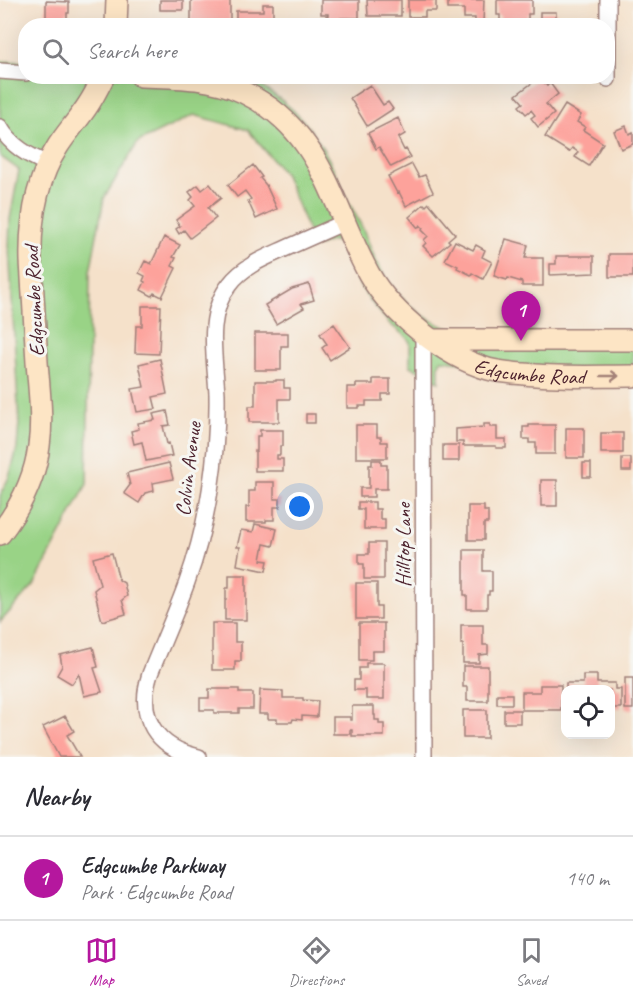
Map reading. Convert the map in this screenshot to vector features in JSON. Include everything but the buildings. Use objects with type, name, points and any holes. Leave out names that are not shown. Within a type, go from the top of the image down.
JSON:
[{"type":"street","points":[[116,18],[117,0]]},
{"type":"street","points":[[608,0],[608,18]]},
{"type":"street","points":[[0,71],[18,72]]},
{"type":"street","name":"Edgcumbe Road","points":[[0,534],[22,501],[39,447],[40,412],[31,237],[33,211],[48,164],[100,84]]},
{"type":"street","name":"Edgcumbe Road","points":[[220,84],[242,91],[272,109],[297,132],[322,170],[369,274],[380,291],[410,323],[428,337],[460,357],[488,369],[544,376],[633,376]]},
{"type":"street","points":[[0,127],[8,139],[27,155],[48,164]]},
{"type":"street","name":"Colvin Avenue","points":[[199,757],[174,749],[162,740],[153,729],[147,716],[145,701],[150,674],[188,580],[210,490],[217,397],[213,338],[216,309],[230,283],[255,262],[345,222]]},
{"type":"street","name":"Edgcumbe Road","points":[[428,337],[633,340]]},
{"type":"street","name":"Hilltop Lane","points":[[424,757],[428,337]]},
{"type":"green space","points":[[0,61],[18,62],[18,84],[256,84],[292,109],[309,128],[329,160],[362,226],[378,265],[392,287],[421,314],[457,331],[633,333],[633,383],[444,360],[441,360],[439,365],[439,382],[410,366],[410,342],[390,324],[369,299],[342,246],[331,241],[315,247],[285,175],[248,130],[194,115],[138,142],[104,198],[90,272],[87,484],[34,585],[0,622],[0,496],[13,464],[19,422],[9,247],[10,219],[19,170],[0,156]]},
{"type":"place","name":"Edgcumbe Parkway","points":[[521,341]]}]
